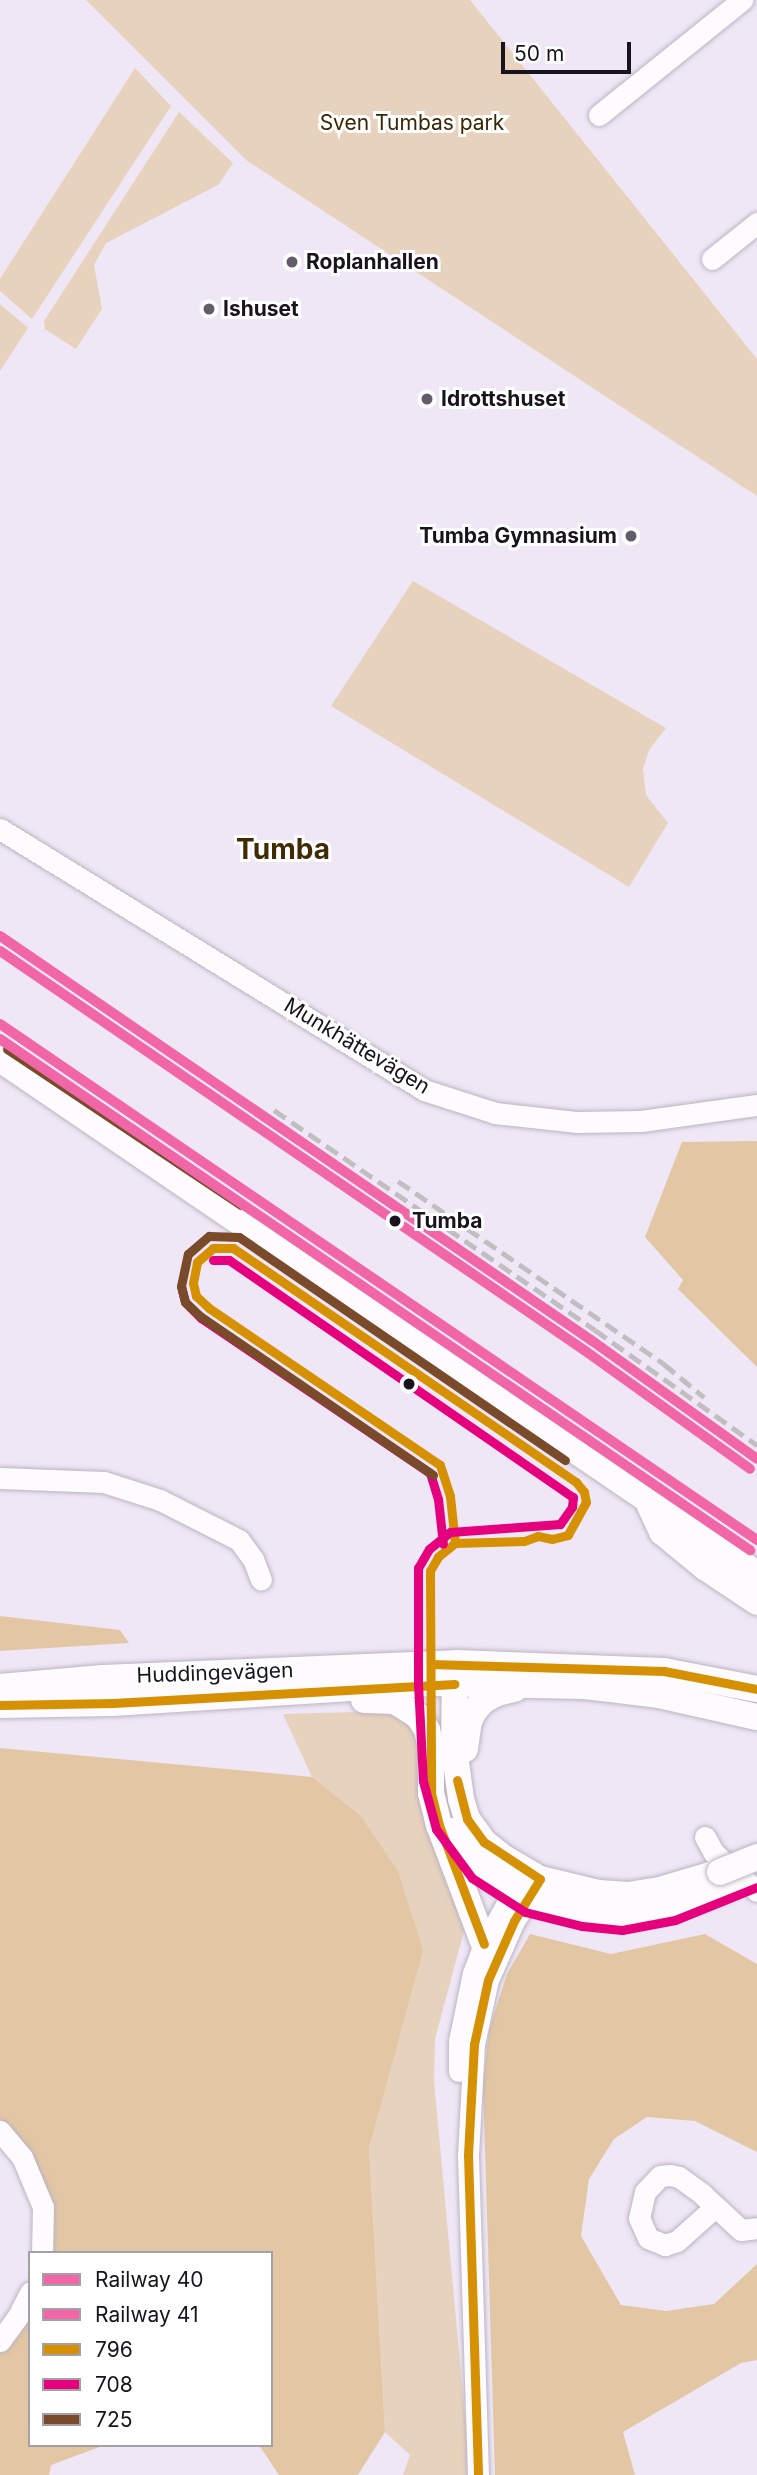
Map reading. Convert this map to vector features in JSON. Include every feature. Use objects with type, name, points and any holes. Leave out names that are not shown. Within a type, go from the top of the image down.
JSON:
[{"type":"main road","points":[[0,1059],[246,1223],[757,1574]]},
{"type":"main road","points":[[648,1501],[662,1532],[706,1568],[757,1602]]},
{"type":"main road","name":"Huddingevägen","points":[[0,1687],[103,1678],[664,1671],[757,1689]]},
{"type":"main road","points":[[726,1681],[757,1673]]},
{"type":"main road","points":[[113,1703],[443,1674]]},
{"type":"main road","points":[[443,1674],[432,1747],[431,1793],[439,1825],[484,1944]]},
{"type":"main road","points":[[443,1674],[456,1776],[467,1819],[484,1842],[526,1882]]},
{"type":"main road","name":"Huddingevägen","points":[[443,1674],[659,1695],[757,1717]]},
{"type":"main road","points":[[526,1882],[492,1843],[472,1801],[465,1775],[465,1740],[469,1722],[484,1700],[496,1693],[569,1685]]},
{"type":"main road","points":[[0,1705],[395,1701],[418,1716],[427,1730],[439,1800],[447,1824],[481,1870],[526,1882],[599,1894],[628,1895],[757,1874]]},
{"type":"main road","points":[[724,1880],[757,1857]]},
{"type":"street","points":[[599,116],[743,0]]},
{"type":"street","points":[[712,259],[757,223]]},
{"type":"street","name":"Munkhättevägen","points":[[0,830],[424,1090],[495,1113],[576,1122],[641,1121],[757,1105]]},
{"type":"street","points":[[0,1478],[104,1482],[160,1500],[239,1540],[253,1559],[261,1580]]},
{"type":"street","points":[[705,1837],[714,1853],[757,1891]]},
{"type":"street","points":[[468,2155],[459,2110],[459,2041],[473,1973],[484,1944],[526,1882]]},
{"type":"street","points":[[478,2475],[468,2155],[474,2044],[488,1980],[514,1922],[526,1882]]},
{"type":"street","points":[[0,2131],[22,2157],[43,2207],[42,2251]]},
{"type":"street","points":[[715,2207],[741,2230],[757,2228]]},
{"type":"street","points":[[0,2341],[17,2318],[28,2296]]},
{"type":"green space","name":"Sven Tumbas park","points":[[86,0],[470,0],[757,359],[757,496],[246,160]]},
{"type":"green space","points":[[135,68],[171,106],[32,319],[0,291],[0,279]]},
{"type":"green space","points":[[179,112],[233,163],[218,185],[106,243],[94,265],[102,309],[76,349],[45,329],[44,321]]},
{"type":"green space","points":[[0,304],[28,328],[0,371]]},
{"type":"green space","points":[[413,581],[666,728],[649,750],[643,769],[646,795],[668,823],[629,887],[331,706]]},
{"type":"green space","points":[[391,1711],[415,1729],[422,1796],[463,1913],[464,1931],[435,2039],[434,2081],[468,2449],[467,2475],[403,2475],[410,2455],[385,2432],[369,2148],[384,2084],[360,1815],[312,1777],[283,1714]]},
{"type":"shaded area","points":[[757,1141],[757,1367],[678,1289],[683,1280],[645,1237],[682,1142]]},
{"type":"shaded area","points":[[0,1616],[120,1630],[129,1643],[0,1651]]},
{"type":"shaded area","points":[[0,1748],[312,1777],[360,1815],[398,1871],[423,1950],[369,2148],[385,2432],[358,2475],[279,2475],[260,2447],[273,2447],[273,2251],[50,2251],[15,2134],[0,2119]]},
{"type":"shaded area","points":[[530,1934],[611,1954],[705,1934],[757,1964],[757,2152],[695,2121],[647,2117],[614,2139],[589,2179],[581,2236],[621,2305],[666,2311],[714,2304],[757,2264],[757,2360],[741,2363],[623,2432],[635,2475],[495,2475],[483,2083],[489,2030],[507,1974]]},
{"type":"shaded area","points":[[28,2316],[28,2447],[100,2447],[51,2465],[49,2475],[0,2475],[0,2353]]},
{"type":"railway","points":[[246,1106],[283,1126]]},
{"type":"railway","points":[[274,1110],[595,1330],[757,1445]]},
{"type":"railway","points":[[398,1181],[664,1364],[704,1397]]},
{"type":"rail line","name":"40","points":[[0,936],[591,1340],[757,1459]]},
{"type":"rail line","name":"41","points":[[0,951],[584,1350],[750,1469]]},
{"type":"rail line","name":"40","points":[[0,1024],[757,1540]]},
{"type":"rail line","name":"41","points":[[0,1039],[750,1550]]},
{"type":"transit line","name":"725","points":[[7,1049],[241,1205]]},
{"type":"transit line","name":"725","points":[[433,1475],[201,1317],[185,1302],[181,1286],[188,1254],[209,1236],[239,1237],[565,1460]]},
{"type":"transit line","name":"796","points":[[213,1248],[233,1248],[576,1482],[584,1492],[586,1502],[568,1535],[552,1539],[538,1536],[524,1541],[455,1543],[450,1496],[440,1465],[209,1308],[196,1296],[193,1283],[197,1262],[213,1248]]},
{"type":"transit line","name":"708","points":[[213,1260],[229,1260],[573,1497],[572,1507],[560,1524],[450,1532],[429,1549],[418,1568],[418,1683],[423,1781],[436,1829],[472,1878],[525,1912],[582,1926],[622,1930],[675,1920],[757,1887]]},
{"type":"transit line","name":"708","points":[[181,1286],[185,1302],[201,1318],[430,1473],[438,1499],[443,1544]]},
{"type":"transit line","name":"796","points":[[455,1543],[438,1557],[430,1571],[431,1793],[439,1825],[484,1944]]},
{"type":"transit line","name":"796","points":[[431,1664],[664,1671],[757,1689]]},
{"type":"transit line","name":"796","points":[[0,1705],[113,1703],[454,1684]]},
{"type":"transit line","name":"796","points":[[457,1780],[467,1819],[484,1842],[540,1879],[514,1921],[488,1980],[474,2044],[468,2155],[478,2475]]},
{"type":"place","name":"Roplanhallen","points":[[292,262]]},
{"type":"place","name":"Ishuset","points":[[209,309]]},
{"type":"place","name":"Idrottshuset","points":[[427,399]]},
{"type":"place","name":"Tumba Gymnasium","points":[[631,536]]},
{"type":"place","name":"Tumba","points":[[395,1221]]},
{"type":"district","name":"Tumba","points":[[283,849]]}]
